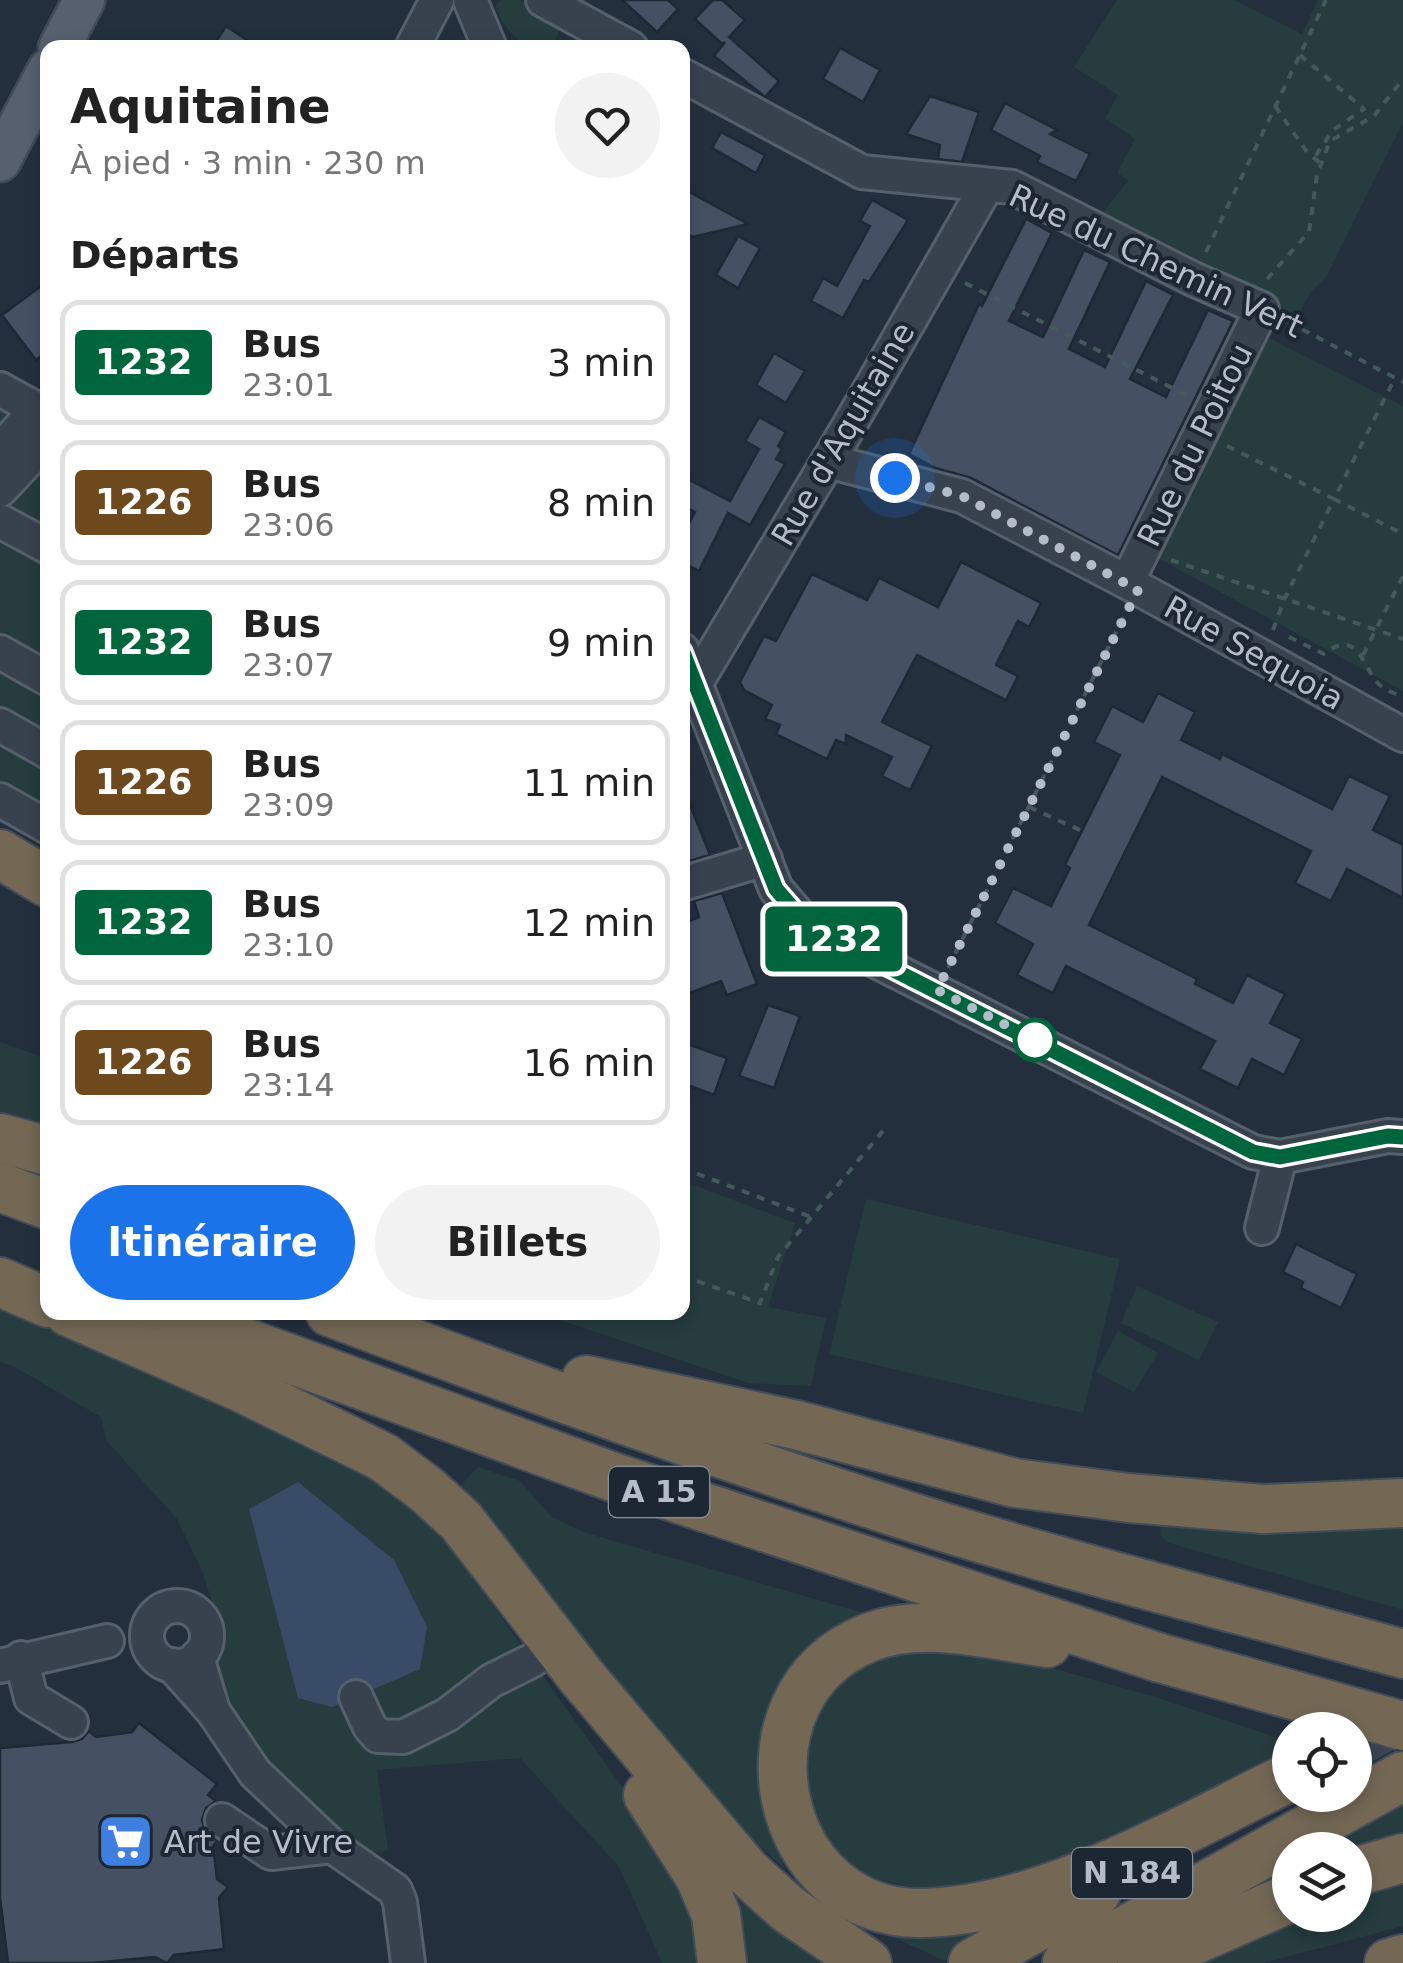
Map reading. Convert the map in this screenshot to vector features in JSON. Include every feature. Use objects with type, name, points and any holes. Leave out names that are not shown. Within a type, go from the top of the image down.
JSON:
[{"type":"highway","points":[[0,854],[40,878]]},
{"type":"highway","points":[[0,1138],[40,1149]]},
{"type":"highway","points":[[0,1187],[40,1202]]},
{"type":"highway","points":[[0,1254],[40,1268]]},
{"type":"highway","points":[[0,1282],[40,1300]]},
{"type":"highway","points":[[87,1320],[240,1387],[383,1458],[427,1490],[460,1521],[604,1702],[747,1872],[788,1909],[867,1963]]},
{"type":"highway","name":"A 15","points":[[184,1320],[613,1477],[1160,1658],[1403,1726]]},
{"type":"highway","name":"A 15","points":[[351,1320],[630,1423],[911,1516],[1403,1654]]},
{"type":"highway","points":[[416,1345],[796,1424],[1015,1483],[1129,1498],[1263,1509],[1403,1503]]},
{"type":"highway","points":[[1160,1658],[948,1629],[904,1629],[868,1637],[837,1654],[811,1680],[786,1728],[781,1780],[792,1824],[812,1859],[830,1879],[856,1898],[889,1910],[922,1913],[1026,1895],[1063,1882],[1272,1787]]},
{"type":"highway","points":[[604,1702],[642,1784],[700,1877],[716,1915],[722,1963]]},
{"type":"highway","points":[[1372,1770],[1403,1752]]},
{"type":"highway","points":[[1068,1963],[1403,1776]]},
{"type":"highway","name":"N 184","points":[[973,1963],[1272,1789]]},
{"type":"highway","points":[[1018,1963],[1298,1812]]},
{"type":"highway","points":[[1372,1867],[1403,1858]]},
{"type":"highway","points":[[1142,1963],[1272,1906]]},
{"type":"highway","points":[[1389,1963],[1403,1959]]},
{"type":"main road","points":[[63,40],[84,0]]},
{"type":"main road","points":[[0,161],[40,85]]},
{"type":"street","points":[[416,40],[436,0]]},
{"type":"street","points":[[470,0],[487,40]]},
{"type":"street","points":[[542,0],[616,40]]},
{"type":"street","name":"Rue du Chemin Vert","points":[[690,79],[862,172],[1012,187],[1193,279],[1262,309]]},
{"type":"street","name":"Rue d'Aquitaine","points":[[697,682],[987,184]]},
{"type":"street","name":"Rue du Poitou","points":[[1132,586],[1142,550],[1262,309]]},
{"type":"street","points":[[0,389],[40,417]]},
{"type":"street","points":[[0,451],[40,423]]},
{"type":"street","points":[[0,490],[40,426]]},
{"type":"street","name":"Rue Sequoia","points":[[828,460],[962,496],[1403,735]]},
{"type":"street","points":[[0,521],[40,543]]},
{"type":"street","points":[[0,652],[40,674]]},
{"type":"street","points":[[690,667],[776,889],[809,927],[1253,1152],[1280,1157],[1395,1137],[1403,1106]]},
{"type":"street","points":[[0,725],[40,748]]},
{"type":"street","points":[[0,800],[40,822]]},
{"type":"street","points":[[690,882],[764,859]]},
{"type":"street","points":[[1262,1228],[1280,1157]]},
{"type":"street","points":[[70,1722],[31,1698],[10,1662],[107,1641],[162,1610],[180,1606],[197,1614],[206,1630],[203,1649],[173,1657],[107,1641]]},
{"type":"street","points":[[155,1616],[147,1632],[173,1657],[255,1774],[332,1846],[395,1890],[408,1963]]},
{"type":"street","points":[[356,1697],[378,1736],[403,1738],[447,1715],[491,1681],[533,1660],[555,1640]]},
{"type":"street","points":[[222,1820],[270,1853],[332,1846]]},
{"type":"path","points":[[1193,279],[1326,0]]},
{"type":"path","points":[[1300,54],[1374,116]]},
{"type":"path","points":[[1262,309],[1268,276],[1308,232],[1321,164],[1330,141],[1374,116],[1403,79]]},
{"type":"path","points":[[1275,106],[1321,164]]},
{"type":"path","points":[[1314,158],[1333,130],[1364,108]]},
{"type":"path","points":[[938,270],[1207,421],[1334,499],[1403,534]]},
{"type":"path","name":"Rue du Chemin Vert","points":[[1262,309],[1403,382]]},
{"type":"path","points":[[1273,630],[1284,600],[1395,378]]},
{"type":"path","points":[[1142,550],[1403,639]]},
{"type":"path","points":[[1363,655],[1403,576]]},
{"type":"path","points":[[937,990],[1132,586]]},
{"type":"path","points":[[1290,638],[1324,654],[1334,646],[1348,646],[1363,655],[1378,684],[1403,697]]},
{"type":"path","points":[[1028,808],[1082,832]]},
{"type":"path","points":[[690,1279],[760,1303],[778,1256],[887,1126]]},
{"type":"path","points":[[690,1171],[812,1218]]},
{"type":"green space","points":[[501,0],[519,0],[564,24],[554,40],[520,40],[504,24],[495,6]]},
{"type":"green space","points":[[1117,0],[1234,0],[1302,34],[1318,0],[1403,0],[1403,122],[1325,279],[1311,291],[1297,318],[1096,221],[1129,180],[1117,173],[1135,139],[1105,118],[1118,95],[1074,67]]},
{"type":"green space","points":[[1267,337],[1403,406],[1403,691],[1143,550]]},
{"type":"green space","points":[[0,372],[40,393],[40,841],[0,818]]},
{"type":"green space","points":[[0,1042],[40,1056],[40,1130],[0,1119]]},
{"type":"green space","points":[[690,1184],[795,1223],[768,1307],[826,1318],[811,1386],[749,1383],[560,1320],[690,1320]]},
{"type":"green space","points":[[866,1199],[1120,1259],[1083,1413],[829,1354]]},
{"type":"green space","points":[[1137,1286],[1218,1322],[1199,1360],[1121,1323]]},
{"type":"green space","points":[[0,1305],[255,1409],[348,1457],[410,1507],[457,1555],[667,1850],[687,1885],[703,1963],[662,1963],[619,1867],[520,1758],[377,1770],[388,1850],[373,1853],[303,1802],[248,1745],[222,1694],[216,1670],[219,1623],[202,1571],[177,1519],[107,1441],[101,1417],[0,1362]]},
{"type":"green space","points":[[1118,1331],[1158,1353],[1134,1392],[1096,1372]]},
{"type":"green space","points":[[478,1467],[520,1481],[552,1517],[586,1533],[871,1615],[762,1759],[767,1815],[785,1869],[727,1817],[458,1488]]},
{"type":"green space","points":[[1161,1522],[1403,1523],[1403,1610],[1166,1542],[1160,1534]]},
{"type":"green space","points":[[987,1650],[1159,1698],[1272,1736],[1272,1765],[1132,1833],[1051,1865],[952,1887],[916,1888],[864,1876],[826,1840],[807,1806],[805,1730],[838,1679],[884,1651]]},
{"type":"green space","points":[[1403,1790],[1403,1842],[1372,1847],[1372,1832],[1330,1832],[1365,1812],[1372,1812],[1372,1808]]},
{"type":"green space","points":[[1403,1872],[1403,1926],[1263,1963],[1177,1963],[1272,1923],[1272,1932],[1372,1932],[1372,1882]]},
{"type":"green space","points":[[740,1901],[828,1963],[735,1963],[735,1902]]},
{"type":"green space","points":[[847,1916],[983,1927],[983,1932],[945,1961]]},
{"type":"water","points":[[298,1482],[394,1560],[427,1627],[420,1669],[332,1707],[298,1698],[249,1509]]},
{"type":"building","points":[[622,0],[668,0],[678,9],[657,32]]},
{"type":"building","points":[[713,0],[722,0],[745,20],[729,37],[779,81],[765,97],[714,56],[725,42],[722,44],[695,19]]},
{"type":"building","points":[[226,26],[247,40],[217,40]]},
{"type":"building","points":[[840,48],[880,70],[863,102],[823,79]]},
{"type":"building","points":[[930,96],[979,112],[962,162],[938,159],[940,145],[906,134]]},
{"type":"building","points":[[1005,103],[1057,130],[1050,134],[1090,154],[1076,181],[1037,162],[1040,156],[991,130]]},
{"type":"building","points":[[721,132],[765,155],[756,173],[712,148]]},
{"type":"building","points":[[690,192],[748,224],[693,237]]},
{"type":"building","points":[[872,200],[908,220],[869,282],[864,280],[843,318],[811,301],[823,278],[837,286],[870,226],[860,221]]},
{"type":"building","points":[[1026,219],[1052,233],[1009,321],[1043,337],[1084,250],[1110,262],[1069,349],[1105,367],[1146,281],[1173,295],[1130,379],[1166,397],[1208,310],[1233,321],[1118,555],[971,478],[935,468],[909,454],[979,304],[982,306]]},
{"type":"building","points":[[738,236],[760,248],[738,288],[716,275]]},
{"type":"building","points":[[40,287],[40,357],[36,360],[2,315]]},
{"type":"building","points":[[774,353],[805,371],[786,403],[756,385]]},
{"type":"building","points":[[759,417],[786,432],[776,459],[785,464],[750,525],[728,513],[699,571],[690,566],[690,522],[695,512],[690,509],[690,480],[730,501],[759,449],[745,441]]},
{"type":"building","points":[[961,562],[1041,603],[1029,627],[1018,621],[996,665],[1018,676],[1006,700],[917,655],[882,722],[932,746],[910,790],[882,776],[892,757],[846,735],[846,744],[836,740],[827,759],[776,734],[780,725],[765,719],[772,705],[744,690],[740,682],[764,636],[776,641],[812,574],[867,600],[879,578],[938,607]]},
{"type":"building","points":[[1158,693],[1195,712],[1181,740],[1220,759],[1222,754],[1332,809],[1349,776],[1390,796],[1373,830],[1403,845],[1403,898],[1347,869],[1331,901],[1295,883],[1311,851],[1162,777],[1089,925],[1197,979],[1195,984],[1233,1003],[1247,975],[1285,994],[1270,1023],[1302,1039],[1284,1075],[1252,1059],[1238,1088],[1200,1069],[1215,1041],[1066,966],[1053,993],[1017,975],[1033,944],[995,923],[1013,888],[1051,906],[1070,868],[1065,865],[1120,755],[1094,742],[1112,706],[1143,722]]},
{"type":"building","points":[[690,805],[710,855],[690,861]]},
{"type":"building","points":[[722,893],[757,984],[727,995],[721,981],[690,993],[690,921],[699,917],[694,901]]},
{"type":"building","points":[[768,1005],[800,1016],[774,1088],[739,1076]]},
{"type":"building","points":[[690,1045],[727,1058],[714,1095],[690,1086]]},
{"type":"building","points":[[1296,1244],[1357,1274],[1341,1308],[1301,1288],[1303,1282],[1283,1272]]},
{"type":"building","name":"Art de Vivre","points":[[139,1723],[217,1784],[208,1795],[216,1801],[206,1808],[202,1820],[205,1830],[217,1841],[213,1846],[217,1879],[228,1887],[219,1898],[224,1949],[174,1955],[167,1963],[155,1957],[92,1963],[8,1963],[0,1897],[0,1748],[72,1742],[89,1731],[96,1737],[132,1732]]},
{"type":"tunnel","points":[[1372,1734],[1403,1717]]},
{"type":"bus line","name":"1232","points":[[690,667],[776,889],[809,927],[1253,1152],[1280,1157],[1388,1136],[1403,1137]]},
{"type":"place","name":"Art de Vivre","points":[[125,1842]]},
{"type":"route","points":[[895,478],[962,496],[1138,590],[937,990],[1035,1040]]}]
